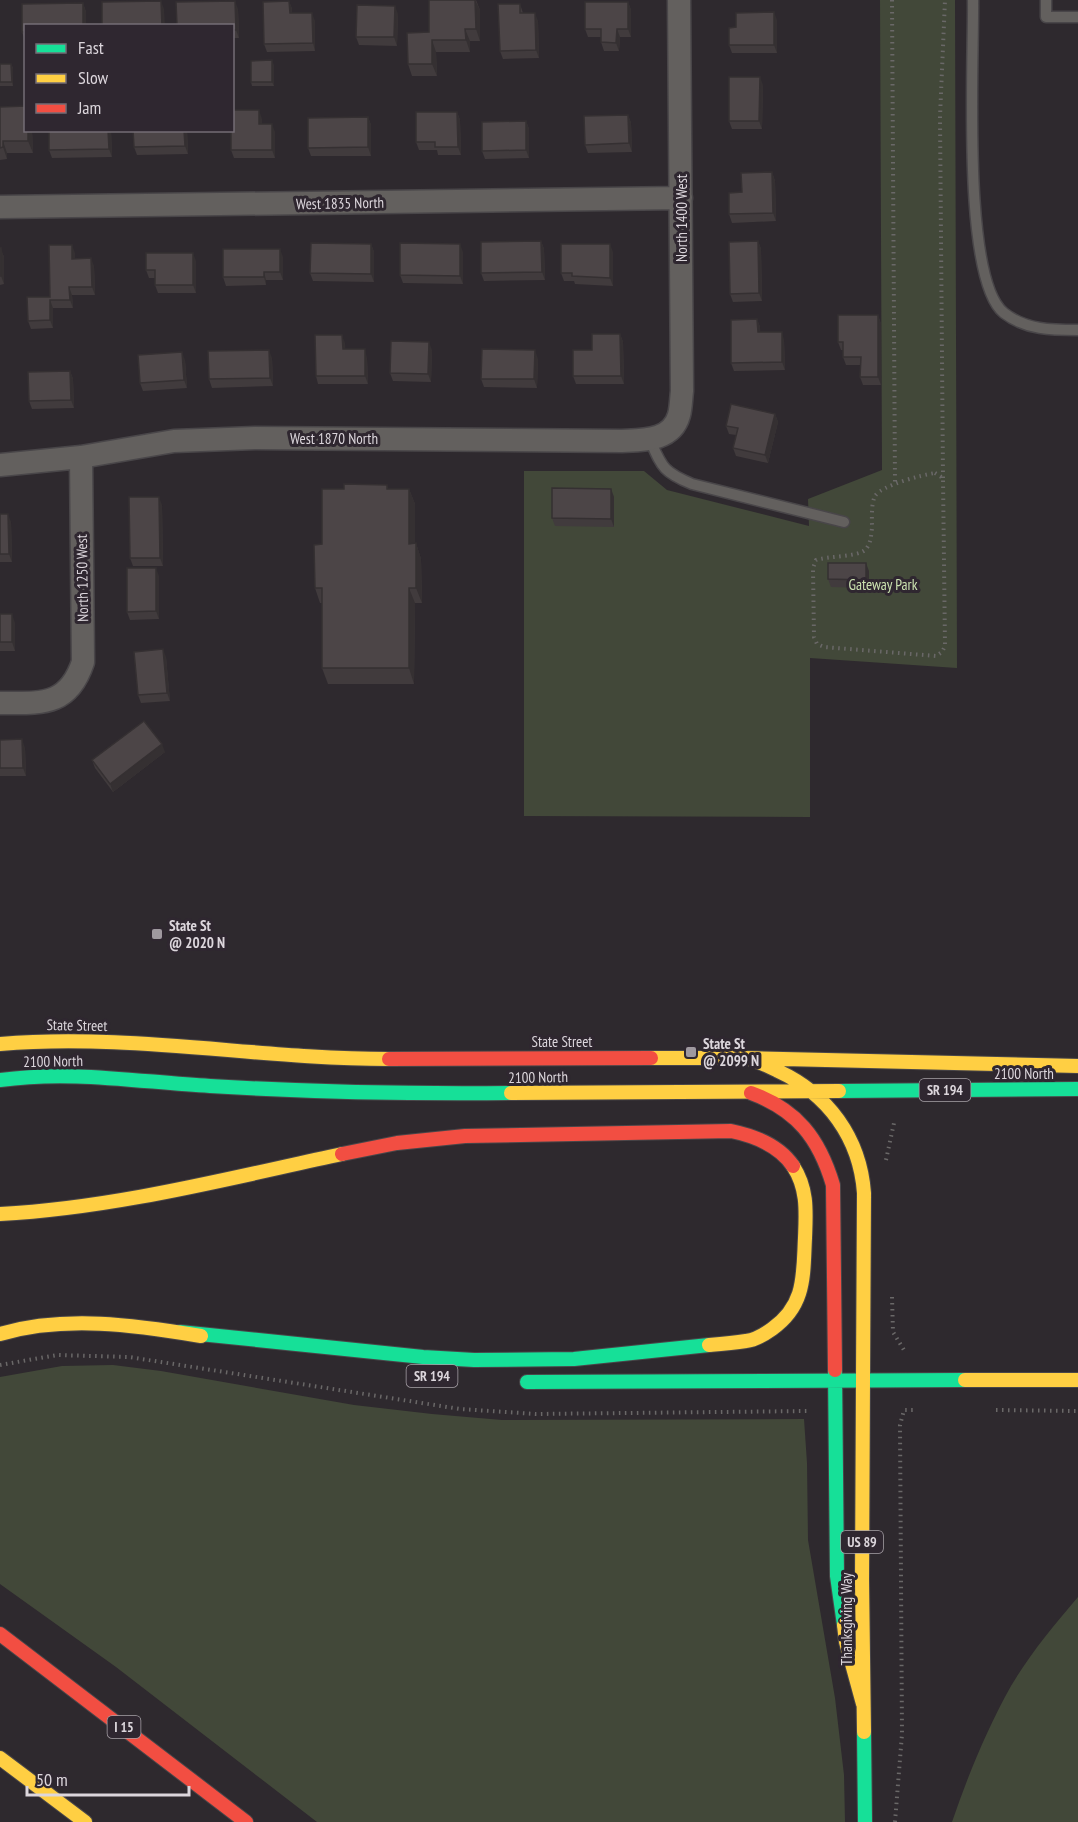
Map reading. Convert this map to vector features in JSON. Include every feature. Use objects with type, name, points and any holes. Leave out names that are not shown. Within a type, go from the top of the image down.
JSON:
[{"type":"main road","name":"State Street","points":[[0,1044],[36,1041],[112,1042],[259,1054],[361,1059],[744,1058],[768,1065],[812,1090],[832,1110],[851,1141],[862,1174],[864,1191],[863,1380]]},
{"type":"main road","points":[[744,1058],[1078,1066]]},
{"type":"main road","name":"2100 North","points":[[0,1080],[50,1075],[108,1077],[280,1090],[392,1094],[1078,1089]]},
{"type":"main road","points":[[742,1091],[775,1103],[797,1119],[814,1139],[829,1168],[835,1202],[837,1576],[846,1642],[862,1704]]},
{"type":"main road","points":[[645,1105],[710,1092]]},
{"type":"main road","points":[[397,1143],[439,1127],[473,1122]]},
{"type":"main road","points":[[0,1214],[41,1212],[162,1192],[397,1143],[465,1136],[731,1131],[760,1137],[785,1155],[800,1177],[806,1202],[804,1281],[800,1295],[793,1309],[774,1329],[749,1341],[574,1359],[524,1361],[423,1357],[180,1332],[86,1325],[32,1326],[0,1322]]},
{"type":"main road","points":[[0,1334],[32,1326]]},
{"type":"main road","points":[[180,1332],[337,1362]]},
{"type":"main road","name":"Thanksgiving Way","points":[[863,1380],[862,1704],[865,1822]]},
{"type":"main road","points":[[514,1381],[560,1383],[1078,1380]]},
{"type":"main road","name":"I 15","points":[[0,1634],[246,1822]]},
{"type":"main road","points":[[0,1758],[85,1822]]},
{"type":"street","name":"North 1400 West","points":[[659,436],[679,417],[682,391],[679,0]]},
{"type":"street","name":"West 1835 North","points":[[0,207],[681,198]]},
{"type":"street","name":"West 1870 North","points":[[0,465],[81,458],[174,441],[255,438],[659,436]]},
{"type":"street","name":"North 1250 West","points":[[0,703],[50,700],[66,692],[78,679],[83,662],[81,458]]},
{"type":"lane","points":[[973,0],[973,188],[977,232],[985,274],[992,294],[1003,312],[1020,322],[1042,329],[1078,330]]},
{"type":"lane","points":[[1046,0],[1046,17],[1078,17]]},
{"type":"lane","points":[[659,436],[662,466],[672,476],[692,484],[844,522]]},
{"type":"path","points":[[892,0],[895,485]]},
{"type":"path","points":[[943,478],[935,473],[929,474],[878,493],[874,500],[870,541],[867,548],[861,553],[816,560],[813,568],[813,637],[817,644],[824,647],[936,656],[945,646],[940,117],[945,0]]},
{"type":"path","points":[[0,1365],[57,1355],[129,1357],[460,1409],[536,1414],[812,1411]]},
{"type":"path","points":[[895,1822],[902,1734],[900,1425],[904,1410],[922,1409]]},
{"type":"path","points":[[987,1410],[1078,1411]]},
{"type":"green space","name":"Gateway Park","points":[[880,0],[955,0],[957,668],[810,658],[810,817],[524,816],[524,471],[644,471],[667,490],[809,526],[808,499],[882,470]]},
{"type":"green space","points":[[113,1365],[161,1371],[354,1405],[502,1420],[804,1419],[808,1540],[835,1698],[844,1775],[845,1822],[317,1822],[116,1667],[0,1584],[0,1377],[62,1366]]},
{"type":"green space","points":[[1078,1597],[1078,1822],[952,1822],[978,1753],[1011,1686],[1034,1651]]},
{"type":"building","points":[[429,0],[475,0],[476,29],[465,29],[466,40],[432,40],[432,64],[408,64],[407,33],[429,32]]},
{"type":"building","points":[[161,1],[162,24],[102,24],[102,2]]},
{"type":"building","points":[[235,1],[236,30],[234,30],[234,24],[177,24],[176,2]]},
{"type":"building","points":[[289,1],[290,13],[312,13],[313,43],[264,44],[263,2]]},
{"type":"building","points":[[585,2],[628,2],[628,29],[617,29],[616,43],[601,42],[601,29],[585,29]]},
{"type":"building","points":[[83,3],[83,24],[24,24],[24,32],[22,32],[22,4]]},
{"type":"building","points":[[498,4],[520,4],[520,13],[535,13],[536,50],[500,51]]},
{"type":"building","points":[[357,5],[395,6],[394,37],[356,37]]},
{"type":"building","points":[[774,12],[774,45],[729,45],[729,28],[736,27],[736,13]]},
{"type":"building","points":[[272,60],[272,82],[251,82],[251,61]]},
{"type":"building","points":[[0,64],[11,64],[12,82],[0,82]]},
{"type":"building","points":[[729,77],[760,77],[759,121],[729,121]]},
{"type":"building","points":[[24,106],[24,132],[28,132],[28,141],[3,141],[3,147],[0,148],[0,107]]},
{"type":"building","points":[[234,110],[259,110],[259,124],[272,124],[272,150],[231,150]]},
{"type":"building","points":[[416,112],[457,112],[458,147],[435,147],[435,142],[416,142]]},
{"type":"building","points":[[628,115],[629,143],[585,145],[584,116]]},
{"type":"building","points":[[368,117],[368,147],[308,148],[308,118]]},
{"type":"building","points":[[526,121],[526,150],[482,151],[482,122]]},
{"type":"building","points":[[49,132],[108,132],[109,149],[49,150]]},
{"type":"building","points":[[133,132],[184,132],[185,146],[134,147]]},
{"type":"building","points":[[772,172],[773,213],[729,214],[729,193],[742,192],[741,173]]},
{"type":"building","points":[[541,241],[542,272],[481,273],[481,242]]},
{"type":"building","points":[[758,241],[759,293],[730,294],[729,242]]},
{"type":"building","points":[[311,243],[371,244],[371,274],[310,273]]},
{"type":"building","points":[[400,243],[460,244],[460,276],[400,275]]},
{"type":"building","points":[[561,244],[610,244],[610,278],[572,276],[572,273],[561,273]]},
{"type":"building","points":[[49,245],[72,245],[72,259],[91,258],[92,287],[69,287],[70,300],[50,300],[50,320],[28,321],[27,297],[50,297]]},
{"type":"building","points":[[1,248],[1,276],[0,276]]},
{"type":"building","points":[[223,249],[280,249],[280,272],[264,272],[264,277],[223,277]]},
{"type":"building","points":[[146,253],[193,253],[193,285],[155,285],[155,270],[146,270]]},
{"type":"building","points":[[838,315],[878,315],[878,377],[860,377],[861,357],[843,357],[843,342],[838,342]]},
{"type":"building","points":[[757,319],[758,332],[782,332],[782,362],[731,363],[731,320]]},
{"type":"building","points":[[592,334],[620,334],[621,376],[573,376],[573,350],[592,350]]},
{"type":"building","points":[[315,335],[342,335],[343,349],[365,349],[365,376],[316,376]]},
{"type":"building","points":[[391,341],[429,342],[428,374],[390,373]]},
{"type":"building","points":[[482,349],[535,350],[534,379],[481,379]]},
{"type":"building","points":[[269,350],[270,378],[209,379],[208,351]]},
{"type":"building","points":[[182,352],[184,380],[140,383],[138,355]]},
{"type":"building","points":[[70,371],[71,400],[29,401],[28,372]]},
{"type":"building","points":[[731,404],[775,414],[765,455],[733,448],[738,428],[726,426]]},
{"type":"building","points":[[344,484],[387,485],[387,489],[409,489],[409,544],[416,543],[416,588],[409,588],[409,668],[322,668],[322,588],[315,588],[314,545],[322,544],[322,489],[344,489]]},
{"type":"building","points":[[552,488],[611,489],[611,519],[552,518]]},
{"type":"building","points":[[129,497],[159,497],[160,558],[130,558]]},
{"type":"building","points":[[0,514],[8,514],[9,554],[0,554]]},
{"type":"building","points":[[828,563],[866,563],[866,580],[828,579]]},
{"type":"building","points":[[127,568],[156,568],[156,611],[127,612]]},
{"type":"building","points":[[0,614],[12,614],[12,642],[0,642]]},
{"type":"building","points":[[163,649],[167,693],[138,695],[134,652]]},
{"type":"building","points":[[144,721],[162,744],[110,784],[92,760]]},
{"type":"building","points":[[22,739],[23,768],[0,768],[0,740]]},
{"type":"traffic: fast","points":[[0,1080],[79,1076],[285,1090],[511,1093]]},
{"type":"traffic: fast","points":[[839,1091],[1078,1089]]},
{"type":"traffic: fast","points":[[180,1332],[423,1357],[474,1360],[574,1359],[709,1345]]},
{"type":"traffic: fast","points":[[835,1370],[837,1576],[844,1625]]},
{"type":"traffic: fast","points":[[527,1382],[965,1380]]},
{"type":"traffic: fast","points":[[864,1732],[865,1822]]},
{"type":"traffic: slow","points":[[0,1044],[49,1041],[97,1042],[340,1058],[389,1059]]},
{"type":"traffic: slow","points":[[651,1058],[744,1058],[753,1060],[796,1081],[812,1092],[838,1120],[856,1154],[864,1193],[863,1380]]},
{"type":"traffic: slow","points":[[745,1058],[1078,1066]]},
{"type":"traffic: slow","points":[[511,1093],[839,1091]]},
{"type":"traffic: slow","points":[[0,1214],[43,1211],[129,1199],[342,1154]]},
{"type":"traffic: slow","points":[[709,1345],[746,1341],[760,1336],[783,1320],[797,1299],[803,1277],[806,1210],[804,1192],[793,1166]]},
{"type":"traffic: slow","points":[[0,1334],[25,1328],[75,1323],[151,1328],[201,1336]]},
{"type":"traffic: slow","points":[[863,1380],[864,1732]]},
{"type":"traffic: slow","points":[[965,1380],[1078,1380]]},
{"type":"traffic: slow","points":[[844,1625],[846,1642],[863,1704]]},
{"type":"traffic: slow","points":[[0,1758],[85,1822]]},
{"type":"traffic: jam","points":[[389,1059],[651,1058]]},
{"type":"traffic: jam","points":[[751,1093],[781,1108],[804,1128],[821,1153],[833,1185],[835,1370]]},
{"type":"traffic: jam","points":[[342,1154],[397,1143],[465,1136],[731,1131],[766,1142],[781,1152],[793,1166]]},
{"type":"traffic: jam","points":[[0,1634],[246,1822]]},
{"type":"place","name":"State St @ 2020 N","points":[[157,934]]},
{"type":"place","name":"State St @ 2099 N","points":[[691,1052]]}]
